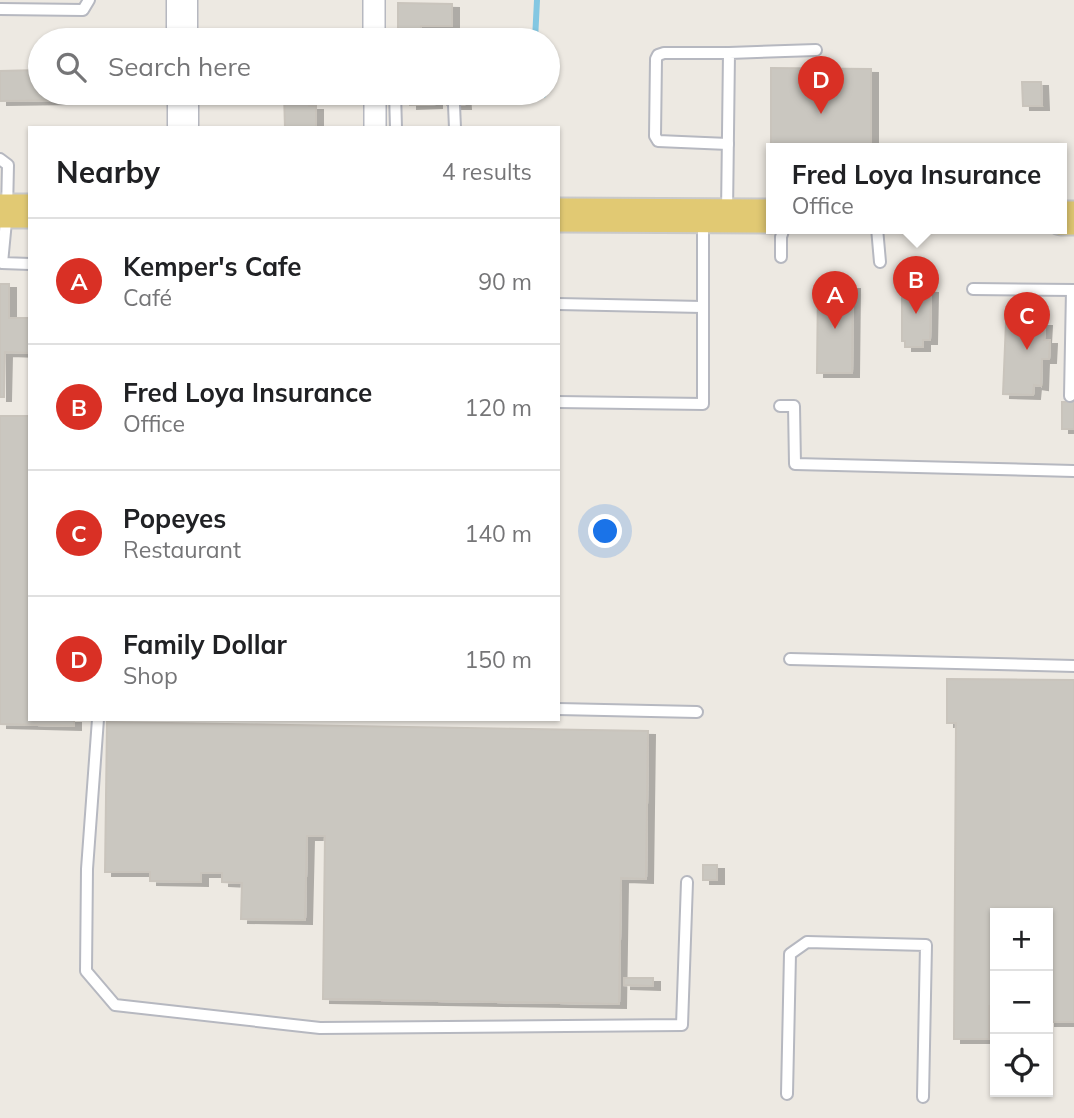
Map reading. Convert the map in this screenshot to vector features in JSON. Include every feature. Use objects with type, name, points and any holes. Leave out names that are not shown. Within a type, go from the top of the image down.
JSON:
[{"type":"main road","points":[[182,0],[182,28]]},
{"type":"main road","points":[[183,105],[183,126]]},
{"type":"main road","points":[[560,215],[766,216]]},
{"type":"street","points":[[374,0],[374,28]]},
{"type":"street","points":[[375,105],[375,126]]},
{"type":"lane","points":[[0,9],[83,10],[89,0]]},
{"type":"lane","points":[[728,144],[658,142],[655,136],[658,55],[816,50]]},
{"type":"lane","points":[[560,402],[703,404],[702,307],[728,144],[729,53]]},
{"type":"lane","points":[[396,105],[396,126]]},
{"type":"lane","points":[[454,105],[455,126]]},
{"type":"lane","points":[[0,159],[8,165],[12,211],[2,263],[28,264]]},
{"type":"lane","points":[[781,257],[782,234]]},
{"type":"lane","points":[[878,234],[880,262]]},
{"type":"lane","points":[[973,289],[1073,290],[1070,396]]},
{"type":"lane","points":[[560,304],[702,307]]},
{"type":"lane","points":[[780,406],[794,406],[795,464],[1074,471]]},
{"type":"lane","points":[[790,659],[1074,666]]},
{"type":"lane","points":[[560,709],[698,712]]},
{"type":"lane","points":[[98,721],[87,869],[86,971],[116,1005],[320,1028],[682,1025],[687,882]]},
{"type":"lane","points":[[788,1094],[790,954],[807,942],[854,943],[926,945],[923,1097]]},
{"type":"building","points":[[398,3],[452,4],[452,26],[398,28]]},
{"type":"building","points":[[771,68],[871,69],[871,143],[771,143]]},
{"type":"building","points":[[28,70],[28,101],[0,101],[0,71]]},
{"type":"building","points":[[1022,82],[1041,82],[1042,106],[1023,106]]},
{"type":"building","points":[[284,105],[316,106],[316,126],[285,126]]},
{"type":"building","points":[[0,284],[9,284],[9,318],[28,318],[28,353],[5,352],[4,397],[0,397]]},
{"type":"building","points":[[818,285],[853,285],[852,373],[817,373]]},
{"type":"building","points":[[902,288],[931,289],[930,340],[923,340],[923,347],[905,347],[905,341],[902,341]]},
{"type":"building","points":[[1015,318],[1045,322],[1044,340],[1050,340],[1049,359],[1042,359],[1041,386],[1034,385],[1033,395],[1003,394],[1006,322],[1015,322]]},
{"type":"building","points":[[1062,402],[1074,402],[1074,429],[1062,429]]},
{"type":"building","points":[[0,416],[28,416],[28,721],[74,721],[74,726],[0,724]]},
{"type":"building","points":[[947,679],[1074,680],[1074,1022],[1053,1022],[1053,908],[990,908],[989,1039],[954,1039],[956,723],[947,723]]},
{"type":"building","points":[[107,722],[648,731],[646,879],[621,878],[619,1004],[323,999],[325,836],[307,836],[305,920],[241,919],[242,883],[222,882],[222,873],[201,873],[201,882],[150,881],[150,872],[105,872]]},
{"type":"building","points":[[703,865],[717,865],[717,880],[703,880]]},
{"type":"building","points":[[624,978],[653,978],[653,986],[624,985]]},
{"type":"waterway","points":[[536,28],[537,0]]},
{"type":"place","name":"Family Dollar","points":[[821,114]]},
{"type":"place","name":"Fred Loya Insurance","points":[[916,314]]},
{"type":"place","name":"Kemper's Cafe","points":[[835,329]]},
{"type":"place","name":"Popeyes","points":[[1027,350]]}]
